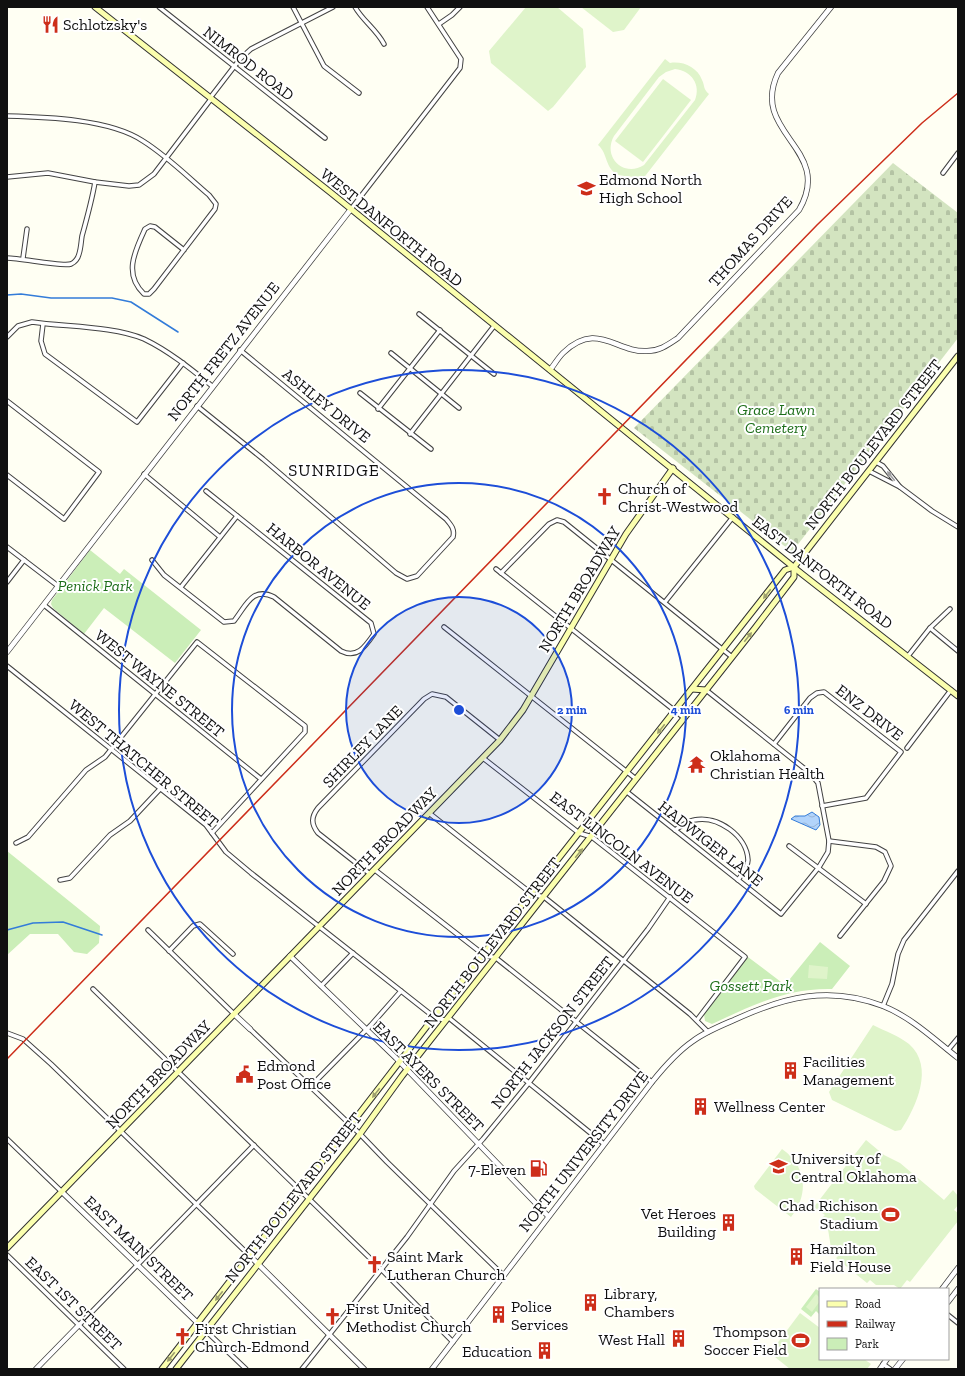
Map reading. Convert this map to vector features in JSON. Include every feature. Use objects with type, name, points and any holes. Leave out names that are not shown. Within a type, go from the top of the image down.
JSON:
[{"type":"main road","name":"WEST DANFORTH ROAD","points":[[95,7],[351,209],[494,326],[673,468]]},
{"type":"main road","name":"NORTH BOULEVARD STREET","points":[[162,1369],[400,1063],[434,1017],[484,956],[785,570],[794,567],[957,358]]},
{"type":"main road","name":"EAST DANFORTH ROAD","points":[[673,468],[794,567],[958,696]]},
{"type":"main road","name":"NORTH BROADWAY","points":[[7,1248],[500,740],[516,720],[531,696],[644,507],[673,468]]},
{"type":"main road","name":"NORTH BOULEVARD STREET","points":[[176,1369],[360,1134],[407,1070],[794,577],[794,567]]},
{"type":"main road","points":[[692,689],[706,690]]},
{"type":"main road","points":[[613,790],[626,792]]},
{"type":"street","name":"NIMROD ROAD","points":[[159,7],[325,138]]},
{"type":"street","points":[[293,7],[324,66],[360,93]]},
{"type":"street","points":[[7,177],[48,173],[95,182],[129,186],[139,185],[154,174],[234,67],[251,49],[333,7]]},
{"type":"street","points":[[356,7],[360,16],[380,36],[384,44]]},
{"type":"street","points":[[427,7],[439,24],[460,7]]},
{"type":"street","name":"THOMAS DRIVE","points":[[550,370],[567,350],[580,342],[589,339],[605,339],[637,351],[656,350],[666,346],[678,338],[799,210],[807,192],[808,175],[803,158],[777,122],[772,108],[772,84],[778,73],[831,7]]},
{"type":"street","name":"NORTH FRETZ AVENUE","points":[[7,652],[460,68],[461,59],[439,24]]},
{"type":"street","points":[[7,116],[71,120],[118,129],[144,141],[209,195],[216,204],[215,210],[154,289],[149,294],[144,294],[132,272],[132,265],[145,229],[150,226],[154,227],[184,250]]},
{"type":"street","points":[[943,173],[958,153]]},
{"type":"street","points":[[7,258],[22,258],[64,264],[71,264],[76,261],[79,255],[82,234],[89,214],[95,182]]},
{"type":"street","points":[[22,258],[27,229]]},
{"type":"street","points":[[418,314],[472,355],[494,374]]},
{"type":"street","points":[[7,337],[23,323],[120,332],[149,342],[183,363],[212,386]]},
{"type":"street","points":[[44,324],[41,341],[45,354],[137,422],[183,363]]},
{"type":"street","points":[[410,434],[494,326]]},
{"type":"street","points":[[378,409],[440,330]]},
{"type":"street","name":"ASHLEY DRIVE","points":[[197,406],[396,573],[407,579],[417,576],[453,537],[454,532],[452,526],[440,514],[240,350]]},
{"type":"street","points":[[391,353],[459,408]]},
{"type":"street","points":[[360,393],[378,409],[431,449]]},
{"type":"street","points":[[7,401],[99,472],[64,519],[7,475]]},
{"type":"street","points":[[876,462],[883,466],[900,487]]},
{"type":"street","points":[[869,471],[900,487],[932,511],[958,527]]},
{"type":"street","points":[[144,474],[220,537]]},
{"type":"street","name":"HARBOR AVENUE","points":[[152,560],[164,575],[224,622],[234,621],[252,598],[258,594],[265,593],[274,597],[341,651],[353,655],[371,639],[374,634],[370,622],[206,491]]},
{"type":"street","points":[[181,587],[237,516]]},
{"type":"street","points":[[665,602],[733,517]]},
{"type":"street","points":[[501,573],[549,524],[557,520],[564,522],[732,657]]},
{"type":"street","points":[[7,547],[58,586]]},
{"type":"street","points":[[7,582],[24,560]]},
{"type":"street","points":[[496,569],[684,718]]},
{"type":"street","name":"WEST WAYNE STREET","points":[[44,605],[261,780]]},
{"type":"street","points":[[908,656],[930,628],[950,608]]},
{"type":"street","points":[[444,627],[636,779]]},
{"type":"street","points":[[930,628],[958,651]]},
{"type":"street","points":[[16,843],[28,837],[86,770],[102,760],[154,693],[197,642],[305,726],[305,732],[212,833]]},
{"type":"street","name":"WEST THATCHER STREET","points":[[7,666],[111,749],[212,833],[233,859],[434,1017]]},
{"type":"street","points":[[706,690],[774,744],[818,783],[829,841],[828,852],[819,867]]},
{"type":"street","points":[[907,748],[951,690]]},
{"type":"street","name":"ENZ DRIVE","points":[[774,744],[810,698],[817,693],[824,692],[901,752],[866,798],[822,806]]},
{"type":"street","name":"SHIRLEY LANE","points":[[370,874],[315,829],[313,824],[313,815],[424,699],[432,694],[446,697],[500,740]]},
{"type":"street","name":"EAST LINCOLN AVENUE","points":[[483,758],[579,833],[592,836],[670,896],[745,957],[697,1020]]},
{"type":"street","points":[[60,880],[70,878],[110,835],[130,821],[160,789]]},
{"type":"street","name":"HADWIGER LANE","points":[[626,792],[781,914],[819,867]]},
{"type":"street","points":[[429,813],[532,894],[544,897],[697,1020],[708,1032]]},
{"type":"street","points":[[675,830],[694,820],[707,820],[720,823],[741,838],[748,862],[744,872],[738,880]]},
{"type":"street","points":[[829,841],[865,844],[876,847],[884,852],[891,866],[884,881],[840,936]]},
{"type":"street","points":[[789,846],[819,867],[866,904]]},
{"type":"street","points":[[375,870],[484,956],[496,958],[652,1082]]},
{"type":"street","points":[[883,1006],[892,984],[898,954],[904,940],[958,871]]},
{"type":"street","name":"NORTH JACKSON STREET","points":[[302,1369],[431,1206],[454,1171],[528,1084],[670,896]]},
{"type":"street","points":[[169,951],[193,926],[200,924],[233,954]]},
{"type":"street","points":[[148,930],[360,1134],[431,1206],[503,1275]]},
{"type":"street","points":[[321,986],[353,953]]},
{"type":"street","name":"EAST AYERS STREET","points":[[290,956],[407,1070],[548,1216]]},
{"type":"street","points":[[93,989],[309,1198],[453,1342]]},
{"type":"street","points":[[310,1087],[366,1030],[401,991]]},
{"type":"street","name":"NORTH UNIVERSITY DRIVE","points":[[432,1369],[652,1082],[676,1054],[708,1032],[763,1006],[794,997],[819,994],[839,995],[883,1006],[902,1016],[958,1058]]},
{"type":"street","points":[[434,1017],[444,1020],[449,1018],[528,1084],[604,1144]]},
{"type":"street","points":[[7,1032],[23,1039],[121,1131],[330,1333],[364,1369]]},
{"type":"street","points":[[948,1050],[958,1038]]},
{"type":"street","points":[[7,1139],[62,1192]]},
{"type":"street","points":[[36,1369],[254,1145]]},
{"type":"street","name":"EAST MAIN STREET","points":[[62,1192],[206,1331]]},
{"type":"street","name":"EAST 1ST STREET","points":[[7,1255],[124,1369]]},
{"type":"street","points":[[943,1288],[958,1268]]},
{"type":"street","points":[[949,1301],[958,1289]]},
{"type":"street","points":[[949,1316],[958,1323]]},
{"type":"street","points":[[206,1331],[246,1369]]},
{"type":"street","points":[[880,1369],[886,1360]]},
{"type":"street","points":[[895,1369],[902,1360]]},
{"type":"street","points":[[883,1364],[890,1369]]},
{"type":"green space","points":[[526,7],[557,7],[583,29],[586,67],[548,111],[491,63],[489,51]]},
{"type":"green space","points":[[581,7],[641,7],[624,30],[613,32]]},
{"type":"green space","points":[[665,59],[670,63],[685,64],[693,68],[700,75],[705,89],[709,94],[642,180],[639,178],[614,173],[604,152],[598,145]],"holes":[[[675,69],[681,70],[690,76],[696,84],[697,94],[695,100],[644,165],[629,169],[623,167],[613,158],[611,144],[614,136],[659,77],[666,72]]]},
{"type":"green space","points":[[663,79],[691,100],[643,162],[615,141]]},
{"type":"green space","name":"Grace Lawn Cemetery","points":[[893,163],[958,213],[958,338],[792,552],[634,428]]},
{"type":"green space","name":"Penick Park","points":[[90,550],[120,574],[124,569],[201,630],[175,663],[104,608],[84,634],[53,608],[51,604],[52,600]]},
{"type":"green space","points":[[7,851],[100,926],[99,943],[87,954],[74,952],[58,934],[30,934],[7,955]]},
{"type":"green space","name":"Gossett Park","points":[[820,942],[850,966],[832,989],[800,991],[756,1004],[712,1024],[705,1021],[704,1014],[748,957],[785,985]]},
{"type":"green space","points":[[809,965],[828,967],[827,979],[808,978]]},
{"type":"green space","points":[[873,1025],[909,1044],[917,1053],[921,1064],[922,1075],[917,1099],[907,1121],[901,1130],[895,1131],[832,1100],[829,1092]]},
{"type":"green space","name":"Chad Richison Stadium","points":[[866,1140],[884,1155],[900,1163],[944,1200],[953,1190],[958,1196],[958,1205],[954,1210],[958,1213],[958,1221],[910,1282],[907,1280],[901,1288],[894,1285],[876,1285],[870,1280],[867,1283],[836,1258],[839,1255],[831,1248],[827,1223],[822,1218],[825,1215],[814,1207],[834,1181],[832,1179],[836,1174],[838,1176]]},
{"type":"green space","points":[[782,1149],[796,1164],[801,1172],[803,1181],[801,1199],[791,1217],[755,1189],[754,1186]]},
{"type":"green space","points":[[816,1289],[819,1291],[819,1314],[816,1311],[811,1317],[801,1309]]},
{"type":"green space","points":[[816,1294],[819,1297],[819,1302],[812,1312],[806,1307]]},
{"type":"green space","name":"Thompson Soccer Field","points":[[800,1313],[819,1327],[819,1360],[865,1360],[871,1364],[867,1369],[790,1369],[770,1353]]},
{"type":"water","points":[[812,812],[819,817],[820,825],[816,830],[791,819],[795,816],[805,816]]},
{"type":"waterway","points":[[7,295],[21,294],[51,298],[112,298],[131,302],[178,332]]},
{"type":"waterway","points":[[7,930],[33,923],[63,922],[102,935]]},
{"type":"railway","points":[[7,1059],[817,225],[922,123],[958,93]]},
{"type":"place","name":"Schlotzsky's","points":[[50,24]]},
{"type":"place","name":"Edmond North High School","points":[[586,188]]},
{"type":"place","name":"Church of Christ-Westwood","points":[[605,497]]},
{"type":"place","name":"Oklahoma Christian Health","points":[[697,764]]},
{"type":"place","name":"Facilities Management","points":[[790,1070]]},
{"type":"place","name":"Edmond Post Office","points":[[244,1074]]},
{"type":"place","name":"Wellness Center","points":[[701,1106]]},
{"type":"place","name":"University of Central Oklahoma","points":[[778,1167]]},
{"type":"place","name":"7-Eleven","points":[[539,1169]]},
{"type":"place","name":"Chad Richison Stadium","points":[[891,1214]]},
{"type":"place","name":"Vet Heroes Building","points":[[729,1222]]},
{"type":"place","name":"Hamilton Field House","points":[[797,1257]]},
{"type":"place","name":"Saint Mark Lutheran Church","points":[[374,1265]]},
{"type":"place","name":"Library, Chambers","points":[[591,1302]]},
{"type":"place","name":"Police Services","points":[[498,1315]]},
{"type":"place","name":"First United Methodist Church","points":[[333,1317]]},
{"type":"place","name":"First Christian Church-Edmond","points":[[182,1337]]},
{"type":"place","name":"West Hall","points":[[678,1339]]},
{"type":"place","name":"Thompson Soccer Field","points":[[800,1340]]},
{"type":"place","name":"Education","points":[[545,1351]]},
{"type":"district","name":"SUNRIDGE","points":[[334,470]]}]
